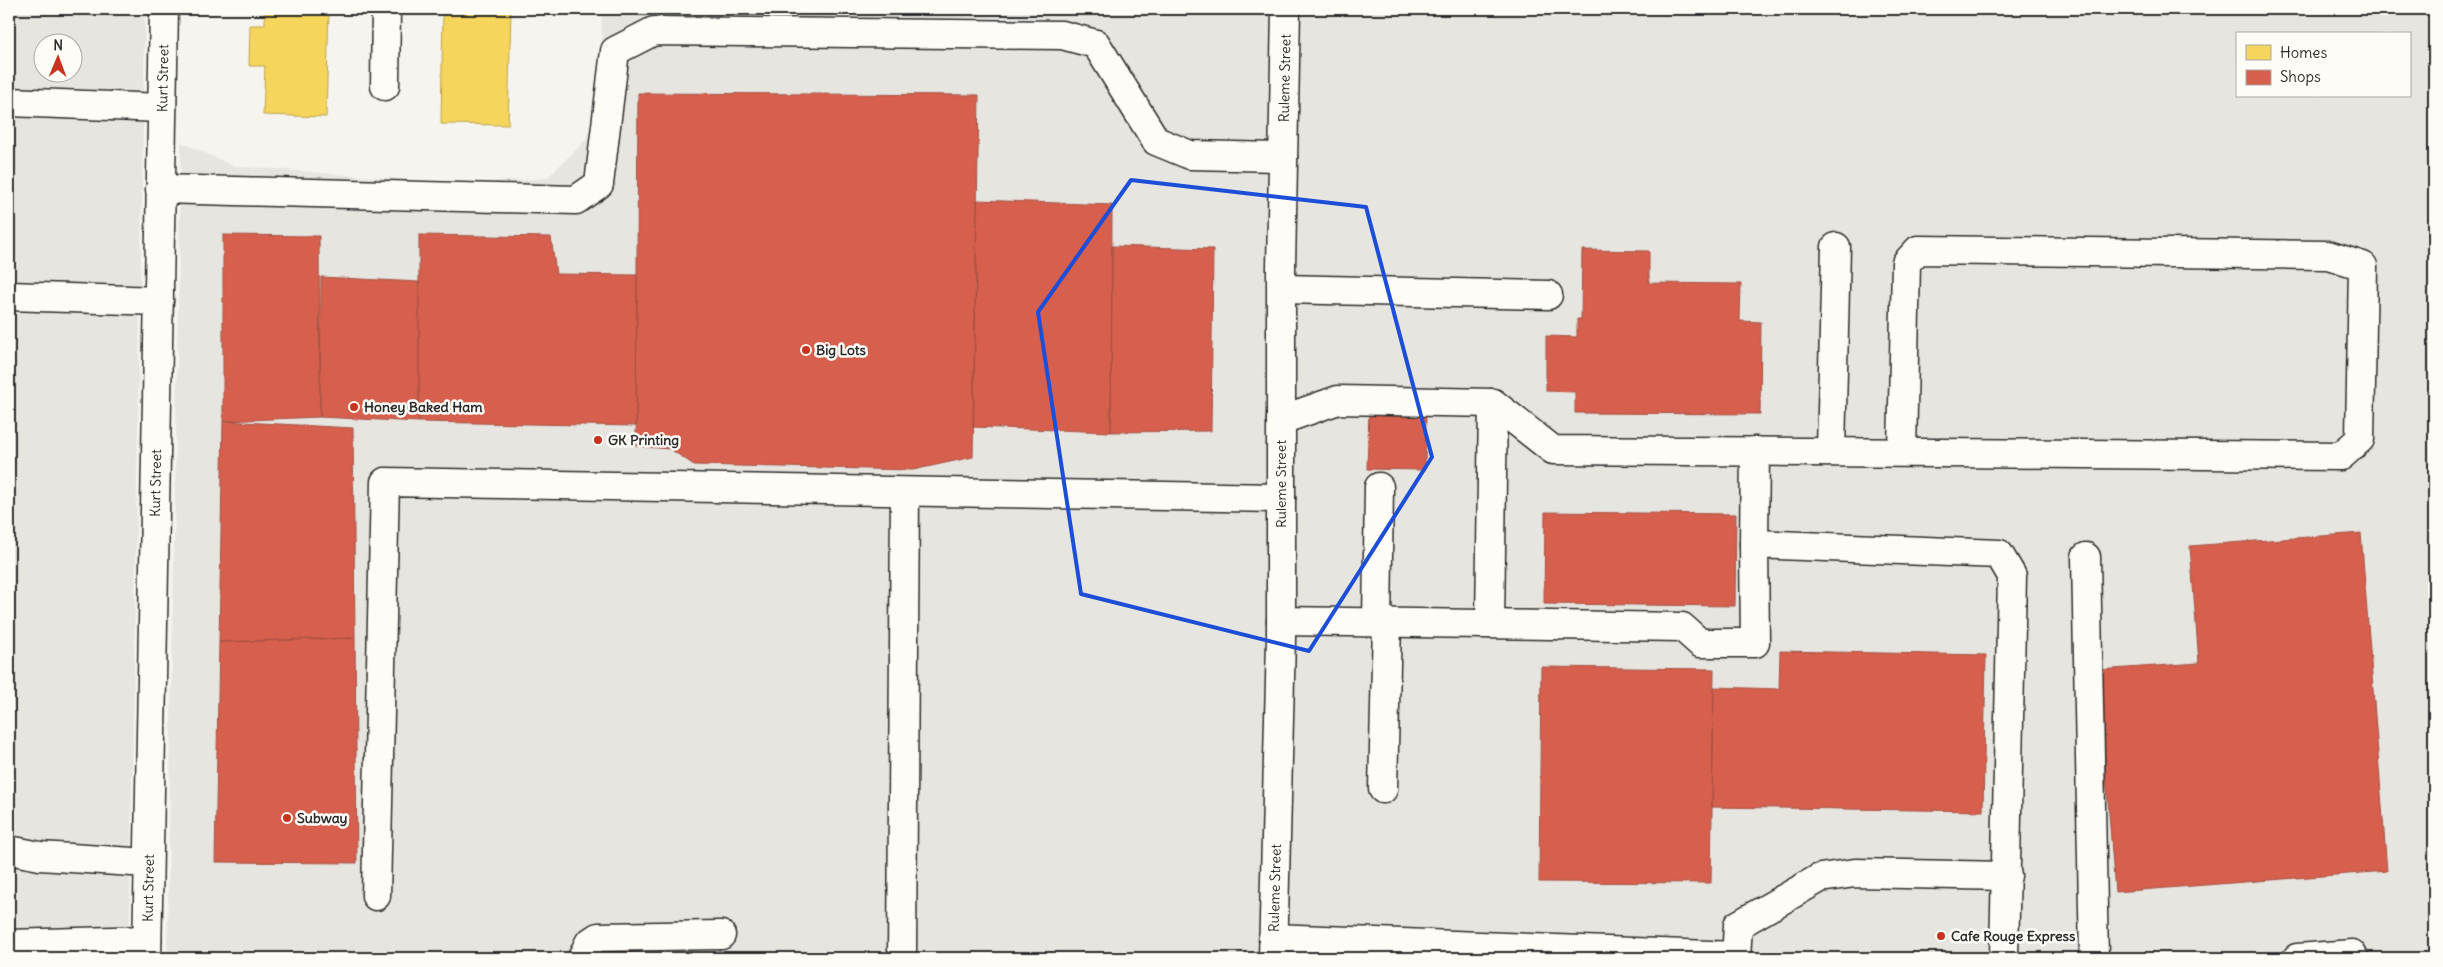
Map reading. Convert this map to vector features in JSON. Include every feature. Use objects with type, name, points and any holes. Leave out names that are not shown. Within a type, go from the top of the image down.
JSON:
[{"type":"street","name":"Kurt Street","points":[[147,949],[164,9]]},
{"type":"street","points":[[385,86],[386,9]]},
{"type":"street","name":"Ruleme Street","points":[[1273,948],[1281,621],[1283,157],[1286,9]]},
{"type":"street","points":[[160,189],[576,200],[599,184],[615,51],[654,31],[1062,35],[1096,44],[1156,141],[1190,155],[1283,157]]},
{"type":"street","points":[[9,102],[162,108]]},
{"type":"street","points":[[1831,452],[1836,247]]},
{"type":"street","points":[[1281,420],[1338,400],[1493,402],[1553,450],[2340,456],[2360,439],[2363,266],[2328,255],[1918,250],[1906,263],[1902,452]]},
{"type":"street","points":[[1282,289],[1548,295]]},
{"type":"street","points":[[9,296],[159,300]]},
{"type":"street","points":[[1490,624],[1493,402]]},
{"type":"street","points":[[1281,621],[1682,627],[1700,644],[1755,643],[1755,451]]},
{"type":"street","points":[[376,896],[385,482],[1281,498]]},
{"type":"street","points":[[1379,487],[1383,789]]},
{"type":"street","points":[[902,958],[906,492]]},
{"type":"street","points":[[1754,544],[1999,554],[2012,576],[2004,958]]},
{"type":"street","points":[[2086,557],[2094,958]]},
{"type":"street","points":[[9,850],[40,856],[148,863]]},
{"type":"street","points":[[1273,948],[1736,957],[1738,924],[1820,878],[1854,873],[2007,876]]},
{"type":"street","points":[[582,958],[589,943],[603,936],[721,935]]},
{"type":"street","points":[[9,944],[147,949]]},
{"type":"street","points":[[2297,958],[2352,954],[2354,958]]},
{"type":"highlighted area","points":[[1131,180],[1366,207],[1432,457],[1309,651],[1081,594],[1038,312]]},
{"type":"shaded area","points":[[9,9],[145,9],[129,958],[9,958]]},
{"type":"shaded area","points":[[601,9],[2434,9],[2434,958],[167,958],[181,142],[234,166],[461,184],[547,178],[587,139],[603,60]]},
{"type":"building: Homes","points":[[265,9],[329,9],[326,117],[263,115],[265,66],[249,66],[250,25],[265,25]]},
{"type":"building: Homes","points":[[443,9],[511,9],[508,125],[441,124]]},
{"type":"building: Shops","name":"Big Lots","points":[[638,93],[979,95],[973,457],[913,470],[694,465],[670,449],[636,446]]},
{"type":"building: Shops","points":[[977,200],[1112,205],[1111,432],[973,427]]},
{"type":"building: Shops","points":[[223,235],[319,236],[320,417],[223,421]]},
{"type":"building: Shops","points":[[419,235],[551,237],[556,274],[637,275],[636,426],[419,422]]},
{"type":"building: Shops","points":[[1112,246],[1213,249],[1211,431],[1111,432]]},
{"type":"building: Shops","points":[[1582,250],[1649,251],[1649,283],[1741,284],[1740,321],[1761,322],[1760,414],[1575,413],[1575,392],[1546,391],[1546,336],[1577,337],[1577,319],[1581,319]]},
{"type":"building: Shops","points":[[321,277],[419,282],[419,422],[320,417]]},
{"type":"building: Shops","points":[[1369,411],[1426,412],[1425,470],[1367,469]]},
{"type":"building: Shops","points":[[223,421],[353,428],[355,638],[219,642]]},
{"type":"building: Shops","points":[[1545,512],[1736,514],[1735,606],[1544,604]]},
{"type":"building: Shops","points":[[2361,533],[2387,871],[2115,892],[2098,670],[2199,663],[2190,546]]},
{"type":"building: Shops","points":[[355,638],[357,863],[215,862],[219,642]]},
{"type":"building: Shops","points":[[1780,651],[1986,655],[1983,811],[1712,807],[1714,687],[1779,689]]},
{"type":"building: Shops","points":[[1541,667],[1714,669],[1711,883],[1539,882]]},
{"type":"building: Shops","points":[[603,950],[656,956],[657,958],[603,958]]},
{"type":"place","name":"Big Lots","points":[[806,350]]},
{"type":"place","name":"Honey Baked Ham","points":[[354,407]]},
{"type":"place","name":"GK Printing","points":[[598,440]]},
{"type":"place","name":"Subway","points":[[287,818]]},
{"type":"place","name":"Cafe Rouge Express","points":[[1941,936]]}]
